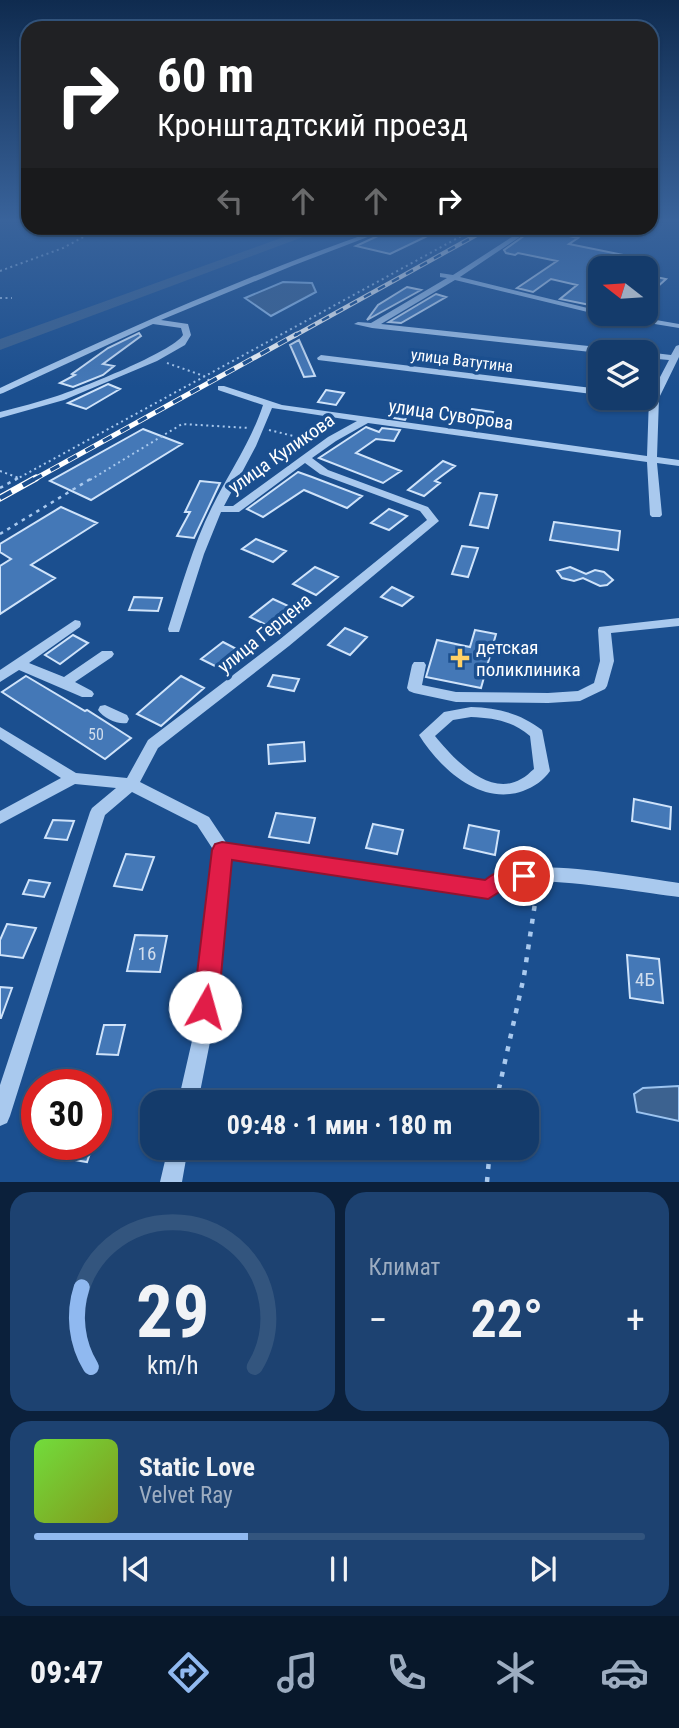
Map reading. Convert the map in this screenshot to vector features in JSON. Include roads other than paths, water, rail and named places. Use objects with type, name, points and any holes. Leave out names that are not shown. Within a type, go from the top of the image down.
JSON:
[{"type":"street","points":[[0,391],[262,276]]},
{"type":"street","points":[[447,276],[600,313],[679,326]]},
{"type":"street","points":[[372,326],[456,276]]},
{"type":"street","points":[[0,415],[61,398],[154,359],[181,343],[187,335],[185,326],[156,322]]},
{"type":"street","name":"улица Ватутина","points":[[358,324],[588,349]]},
{"type":"street","points":[[658,354],[677,353]]},
{"type":"street","points":[[658,384],[677,353]]},
{"type":"street","name":"улица Ватутина","points":[[321,358],[588,391]]},
{"type":"street","name":"улица Суворова","points":[[221,388],[268,405],[679,463]]},
{"type":"street","points":[[174,629],[202,543],[217,509],[261,429],[268,405]]},
{"type":"street","points":[[650,410],[656,515]]},
{"type":"street","name":"улица Куликова","points":[[217,509],[235,510],[332,439],[366,420]]},
{"type":"street","name":"улица Герцена","points":[[131,784],[153,744],[284,643],[433,521],[424,509],[324,472],[306,460]]},
{"type":"street","points":[[419,665],[414,688],[456,697],[580,696],[600,686],[607,662],[604,630],[679,622]]},
{"type":"street","points":[[0,677],[75,624]]},
{"type":"street","points":[[65,683],[107,654]]},
{"type":"street","points":[[20,664],[87,694]]},
{"type":"street","points":[[104,710],[122,719]]},
{"type":"street","points":[[471,712],[495,713],[520,720],[537,734],[542,771],[528,786],[503,791],[477,784],[439,753],[426,735],[449,716],[471,712]]},
{"type":"street","points":[[0,732],[74,778],[131,784],[203,821],[222,850],[203,1032],[191,1090]]},
{"type":"street","points":[[0,818],[74,778]]},
{"type":"street","points":[[0,1116],[94,821],[104,804],[131,784]]},
{"type":"street","points":[[222,850],[488,890],[500,880],[539,877],[679,890]]},
{"type":"street","points":[[171,1182],[176,1160]]},
{"type":"water","points":[[283,282],[312,283],[316,292],[271,316],[245,298]]},
{"type":"water","points":[[679,1086],[679,1121],[637,1112],[634,1094],[643,1088]]},
{"type":"waterway","points":[[0,345],[188,276]]},
{"type":"railway","points":[[294,336],[402,276]]},
{"type":"railway","points":[[33,480],[297,334]]},
{"type":"railway","points":[[0,498],[36,478]]},
{"type":"place","name":"детская поликлиника","points":[[460,658]]}]
